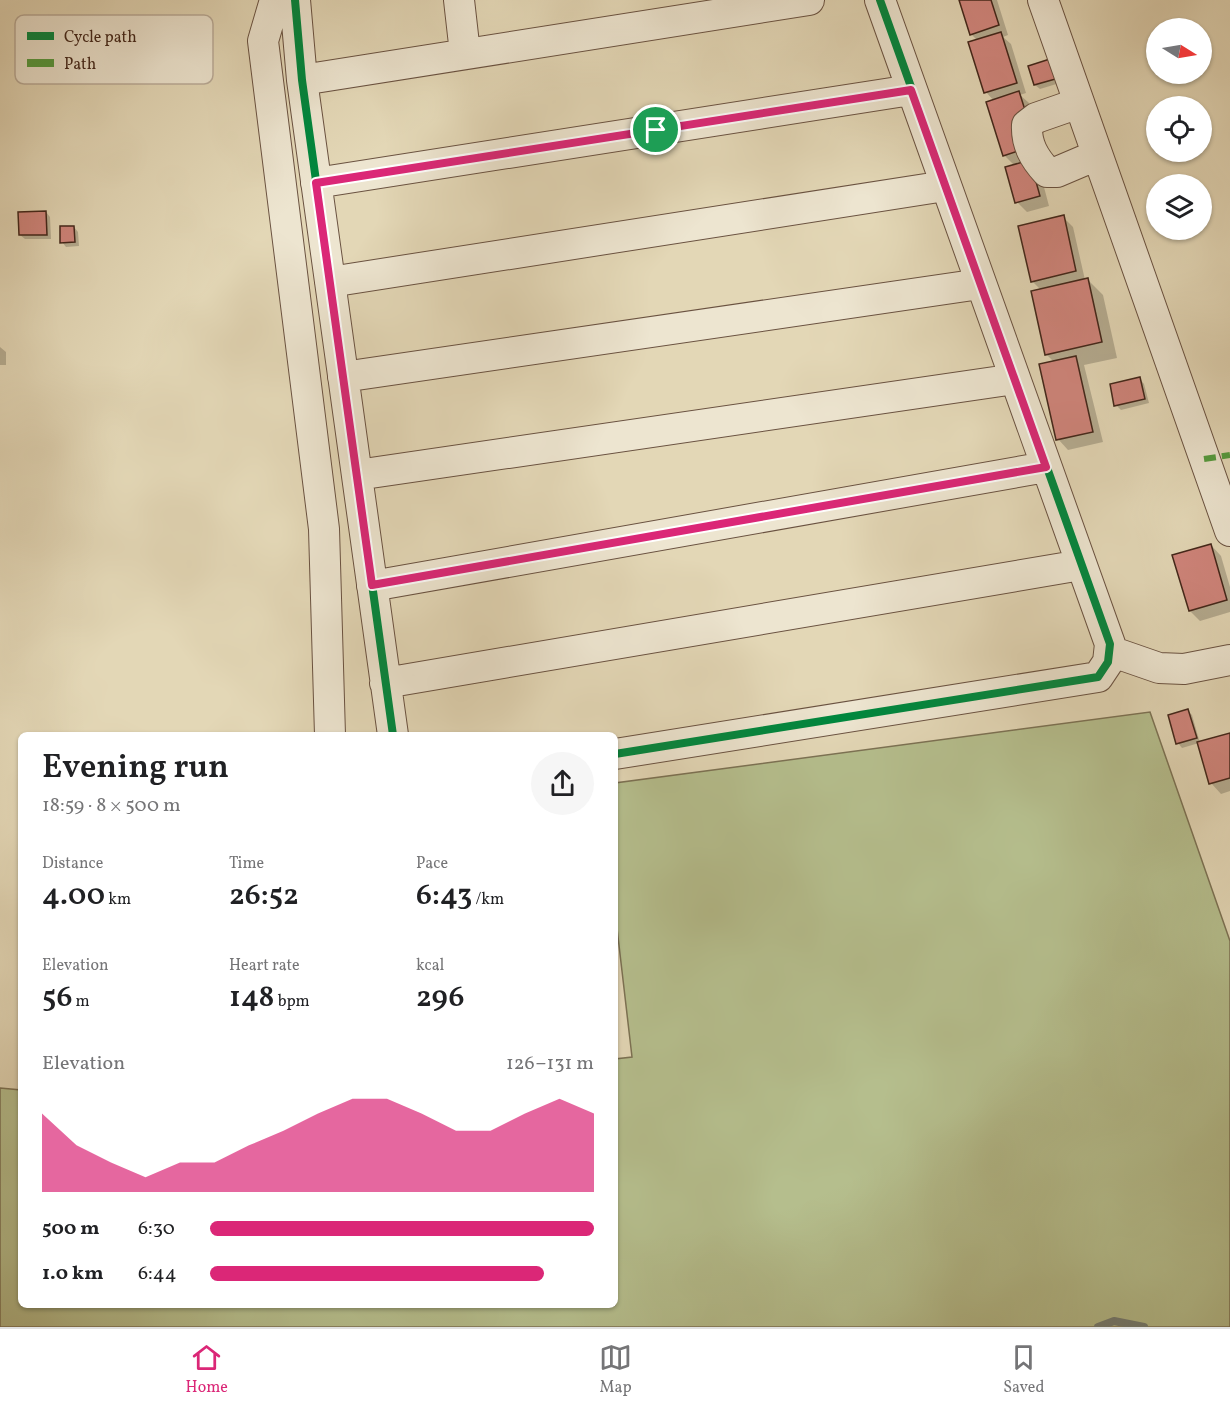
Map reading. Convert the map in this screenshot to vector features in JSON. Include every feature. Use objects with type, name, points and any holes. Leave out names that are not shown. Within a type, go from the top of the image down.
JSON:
[{"type":"street","points":[[275,0],[262,40],[324,529],[330,732]]},
{"type":"street","points":[[295,0],[302,80],[393,732]]},
{"type":"street","points":[[459,0],[465,53]]},
{"type":"street","points":[[302,80],[809,0]]},
{"type":"street","points":[[618,754],[1098,676],[1108,662],[1110,644],[880,0]]},
{"type":"street","points":[[1042,0],[1230,531]]},
{"type":"street","points":[[316,183],[911,90]]},
{"type":"street","points":[[1079,103],[1036,118],[1027,125],[1026,139],[1039,164],[1047,172],[1057,172],[1097,155]]},
{"type":"street","points":[[330,282],[945,186]]},
{"type":"street","points":[[343,377],[981,284]]},
{"type":"street","points":[[357,475],[1015,379]]},
{"type":"street","points":[[372,585],[1046,467]]},
{"type":"street","points":[[385,683],[1081,564]]},
{"type":"street","points":[[1110,651],[1159,668],[1176,669],[1230,660]]},
{"type":"green space","points":[[1150,712],[1230,941],[1230,1327],[0,1327],[0,1088],[18,1090],[18,1308],[618,1308],[618,1059],[632,1057],[618,937],[618,783]]},
{"type":"building","points":[[959,0],[991,0],[999,25],[970,35]]},
{"type":"building","points":[[1001,32],[1017,83],[984,93],[968,42]]},
{"type":"building","points":[[1053,58],[1059,78],[1034,85],[1028,66]]},
{"type":"building","points":[[1019,91],[1036,145],[1003,156],[986,102]]},
{"type":"building","points":[[1030,160],[1040,196],[1015,203],[1005,167]]},
{"type":"building","points":[[46,211],[47,235],[19,235],[18,212]]},
{"type":"building","points":[[1064,215],[1076,271],[1031,282],[1018,226]]},
{"type":"building","points":[[60,226],[74,226],[75,242],[60,243]]},
{"type":"building","points":[[1088,278],[1102,342],[1045,355],[1031,291]]},
{"type":"building","points":[[1076,356],[1093,432],[1056,440],[1039,364]]},
{"type":"building","points":[[1140,377],[1145,399],[1114,406],[1110,384]]},
{"type":"building","points":[[1211,544],[1227,600],[1189,611],[1172,555]]},
{"type":"building","points":[[1188,709],[1197,738],[1176,744],[1168,715]]},
{"type":"building","points":[[1230,733],[1230,778],[1209,784],[1197,742]]},
{"type":"waterway","points":[[1098,1327],[1114,1321],[1144,1327]]},
{"type":"marked path","points":[[1204,459],[1230,455]]},
{"type":"cycle path","points":[[295,0],[302,80],[393,732]]},
{"type":"cycle path","points":[[618,754],[1098,677],[1108,662],[1110,644],[880,0]]},
{"type":"route","points":[[911,90],[1046,467],[372,585],[316,183],[656,130],[911,90]]}]
